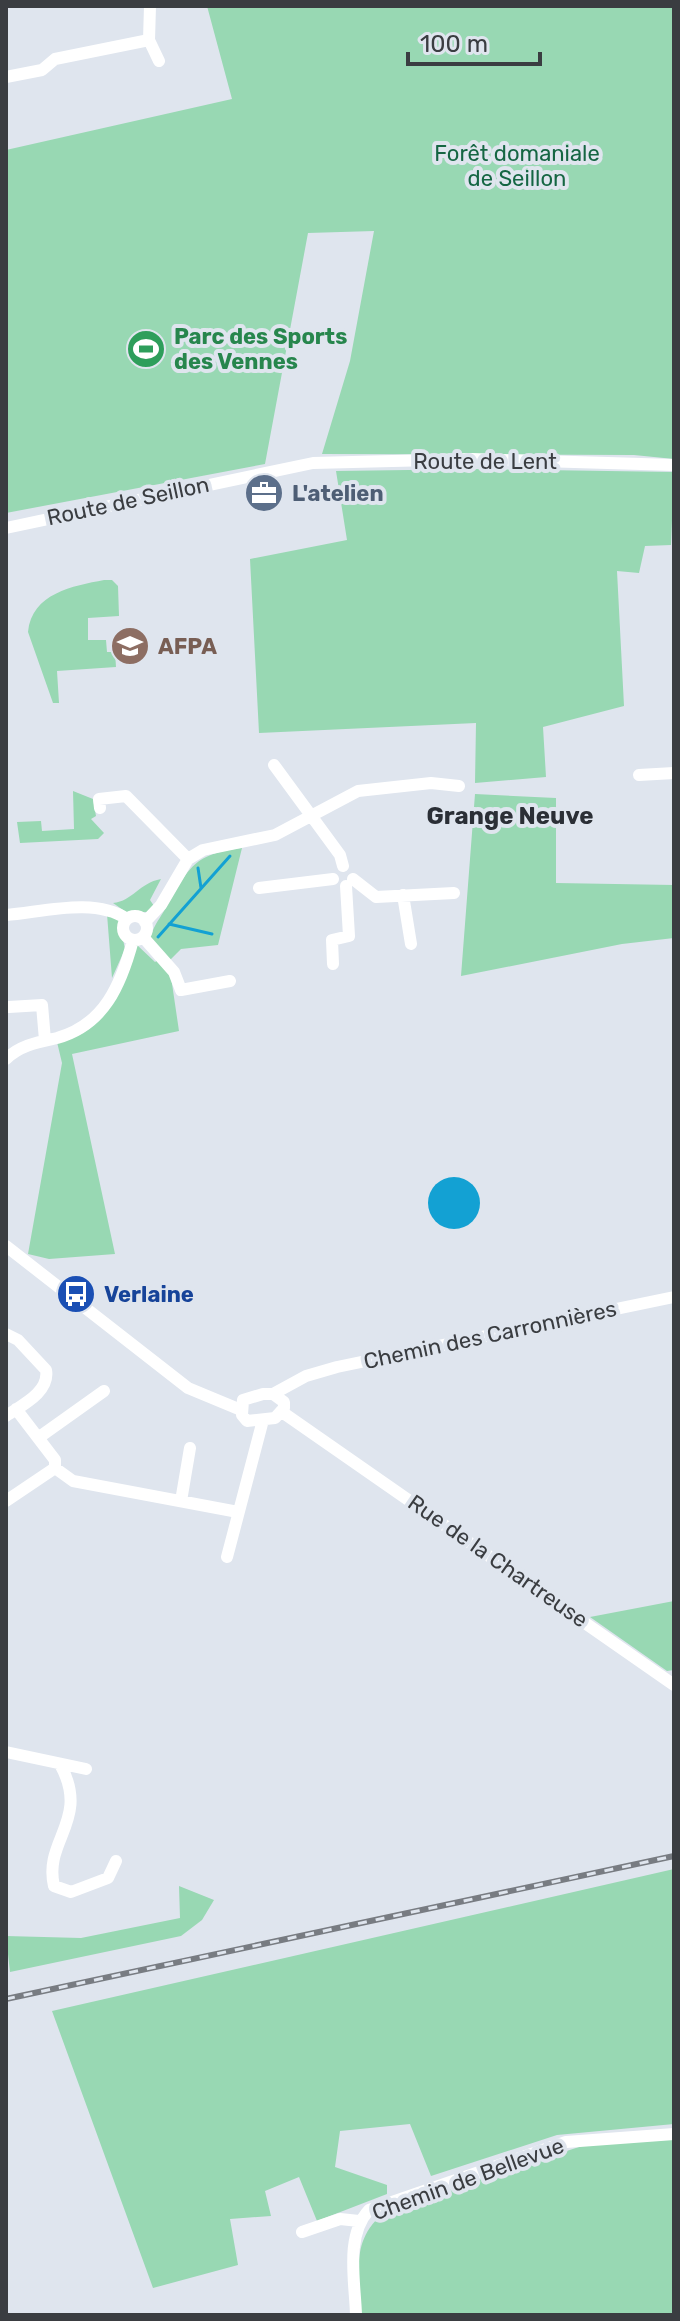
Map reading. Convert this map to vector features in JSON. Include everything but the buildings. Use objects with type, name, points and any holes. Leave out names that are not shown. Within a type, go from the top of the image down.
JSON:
[{"type":"street","points":[[150,6],[149,40],[159,61]]},
{"type":"street","points":[[6,77],[42,70],[55,59],[149,40]]},
{"type":"street","name":"Route de Lent","points":[[297,465],[472,459],[674,465]]},
{"type":"street","name":"Route de Seillon","points":[[6,528],[297,465]]},
{"type":"street","points":[[274,765],[340,855],[343,866],[352,871],[349,936],[332,940],[333,964]]},
{"type":"street","points":[[639,775],[674,773]]},
{"type":"street","points":[[6,1059],[27,1045],[81,1030],[97,1018],[145,922],[161,905],[188,859],[212,847],[275,835],[358,791],[431,783],[459,786]]},
{"type":"street","points":[[100,808],[99,799],[126,796],[188,859]]},
{"type":"street","points":[[333,879],[336,869],[343,866]]},
{"type":"street","points":[[259,888],[333,879],[350,883],[376,897],[454,893]]},
{"type":"street","points":[[403,895],[411,944]]},
{"type":"street","points":[[6,915],[107,908],[127,919],[139,917],[145,922]]},
{"type":"street","points":[[127,919],[124,933],[138,939],[174,972],[181,990],[230,981]]},
{"type":"street","points":[[9,1007],[42,1005],[45,1040]]},
{"type":"street","points":[[6,1246],[188,1388],[271,1411],[252,1463],[227,1557]]},
{"type":"street","name":"Chemin des Carronnières","points":[[271,1411],[306,1376],[674,1297]]},
{"type":"street","points":[[6,1334],[18,1340],[46,1370],[47,1377],[42,1389],[11,1412],[38,1438],[55,1460],[55,1468]]},
{"type":"street","points":[[38,1438],[104,1391]]},
{"type":"street","name":"Rue de la Chartreuse","points":[[243,1404],[244,1419],[271,1411],[322,1438],[674,1685]]},
{"type":"street","points":[[181,1501],[190,1448]]},
{"type":"street","points":[[55,1468],[73,1481],[238,1512]]},
{"type":"street","points":[[6,1501],[55,1468]]},
{"type":"street","points":[[6,1752],[86,1769]]},
{"type":"street","points":[[60,1764],[69,1780],[72,1799],[51,1872],[54,1886],[71,1892],[108,1878],[116,1861]]},
{"type":"street","name":"Chemin de Bellevue","points":[[356,2315],[354,2242],[359,2221],[369,2210],[566,2142],[674,2134]]},
{"type":"street","points":[[302,2232],[340,2219],[359,2221]]},
{"type":"green space","name":"Forêt domaniale de Seillon","points":[[207,6],[674,6],[674,459],[634,455],[322,454],[350,361],[374,231],[308,233],[265,464],[6,513],[6,150],[232,99]]},
{"type":"green space","points":[[480,469],[674,472],[671,545],[645,546],[639,573],[617,571],[624,706],[543,727],[546,777],[475,783],[476,723],[259,733],[250,559],[347,540],[336,471]]},
{"type":"green space","points":[[112,580],[118,586],[119,616],[88,618],[88,640],[106,640],[107,652],[115,652],[116,667],[57,671],[59,703],[53,703],[28,632],[31,619],[37,608],[56,594]]},
{"type":"green space","points":[[73,791],[93,799],[96,816],[91,819],[104,833],[98,839],[20,843],[17,822],[41,821],[42,831],[74,829]]},
{"type":"green space","points":[[475,794],[556,798],[556,883],[674,885],[674,938],[622,944],[461,976]]},
{"type":"green space","points":[[242,848],[218,945],[181,949],[170,960],[150,939],[179,885],[201,860]]},
{"type":"green space","points":[[161,879],[150,900],[154,906],[148,912],[126,912],[113,903],[126,899],[147,884]]},
{"type":"green space","points":[[107,914],[119,920],[125,949],[112,978]]},
{"type":"green space","points":[[136,944],[155,962],[160,959],[170,970],[179,1031],[72,1054],[115,1254],[49,1259],[28,1254],[62,1063],[57,1042],[74,1037],[100,1019],[117,991]]},
{"type":"green space","points":[[674,1601],[674,1670],[667,1671],[590,1617]]},
{"type":"green space","points":[[674,1869],[674,2124],[557,2135],[431,2176],[410,2124],[340,2131],[335,2167],[387,2185],[387,2194],[317,2221],[299,2177],[265,2191],[271,2216],[230,2219],[238,2265],[153,2288],[52,2011]]},
{"type":"green space","points":[[179,1886],[214,1900],[202,1920],[181,1936],[10,1972],[6,1936],[81,1938],[180,1918]]},
{"type":"green space","points":[[674,2139],[674,2315],[361,2315],[359,2257],[367,2233],[387,2210],[582,2146]]},
{"type":"water","points":[[454,1177],[472,1185],[480,1203],[472,1221],[454,1229],[436,1221],[428,1203],[436,1185]]},
{"type":"waterway","points":[[158,937],[230,856]]},
{"type":"waterway","points":[[198,868],[201,888]]},
{"type":"waterway","points":[[169,924],[212,934]]},
{"type":"railway","points":[[6,1999],[674,1856]]},
{"type":"place","name":"Parc des Sports des Vennes","points":[[146,349]]},
{"type":"place","name":"L'atelien","points":[[264,493]]},
{"type":"place","name":"AFPA","points":[[130,646]]},
{"type":"place","name":"Verlaine","points":[[76,1294]]},
{"type":"district","name":"Grange Neuve","points":[[510,816]]}]
